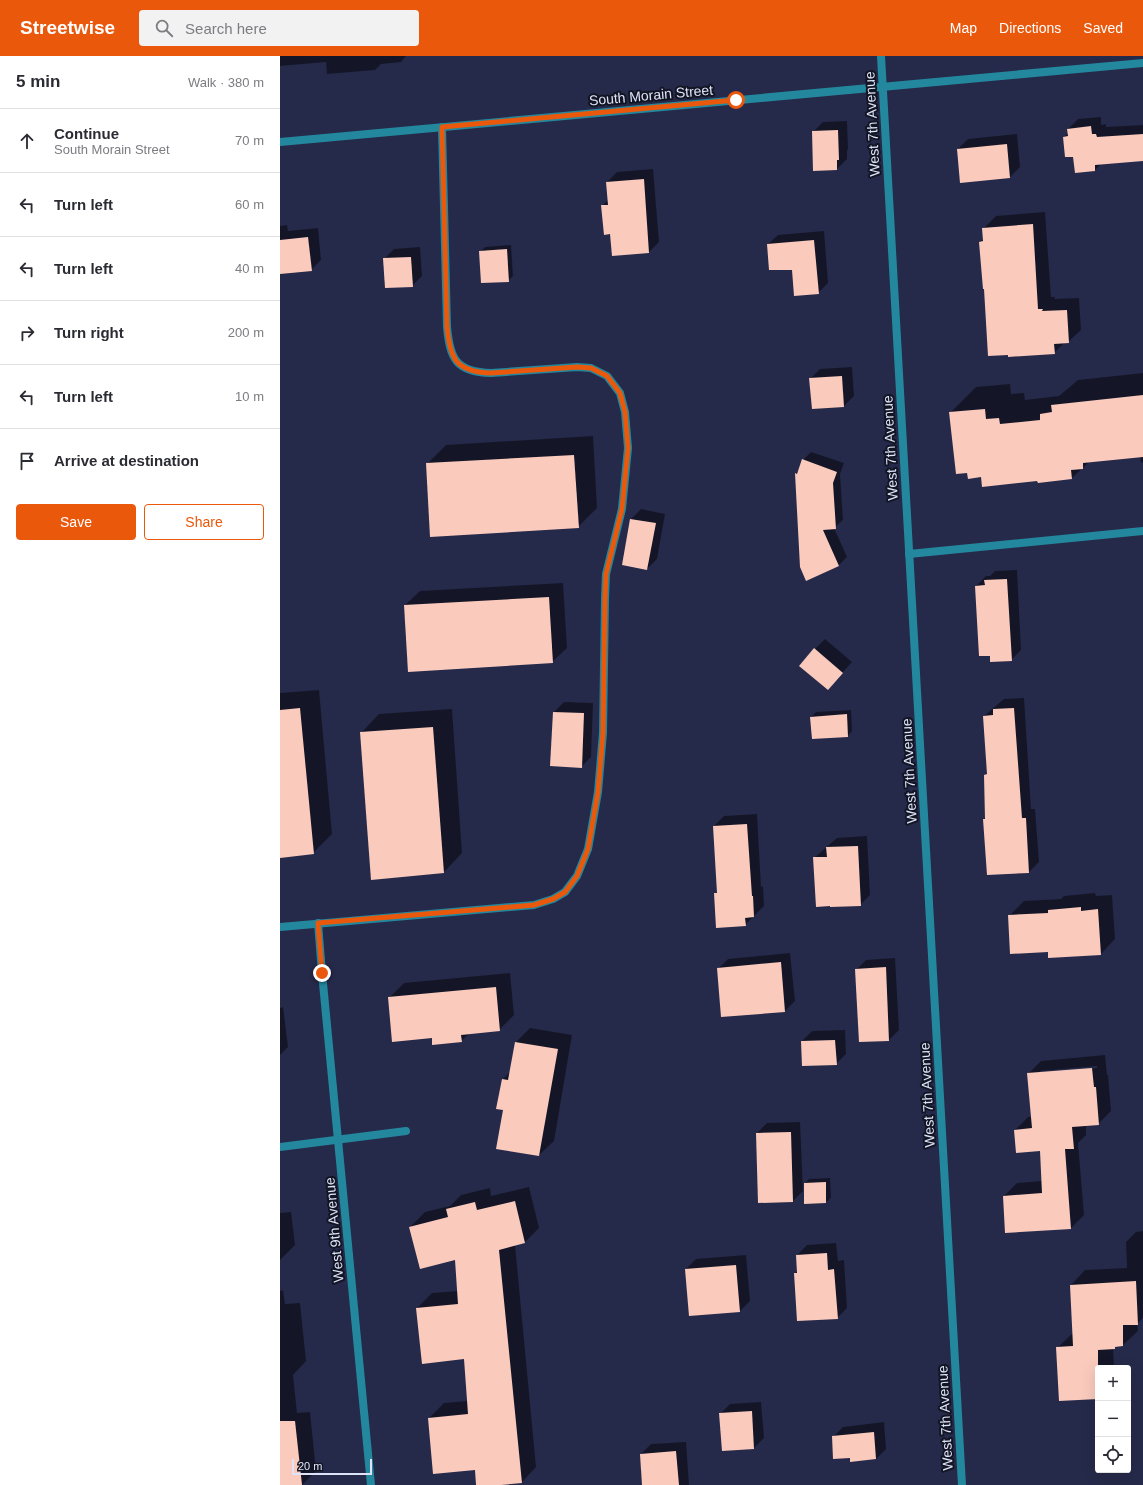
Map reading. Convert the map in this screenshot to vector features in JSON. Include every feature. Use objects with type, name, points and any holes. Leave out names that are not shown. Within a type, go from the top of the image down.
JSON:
[{"type":"street","name":"West 7th Avenue","points":[[881,56],[962,1485]]},
{"type":"street","name":"South Morain Street","points":[[280,142],[1143,63]]},
{"type":"street","points":[[280,927],[534,905],[553,899],[565,892],[577,876],[588,849],[598,792],[603,733],[606,574],[622,509],[628,448],[625,412],[620,393],[607,376],[591,368],[577,367],[491,373],[478,372],[464,367],[454,358],[449,344],[447,327],[442,127]]},
{"type":"street","points":[[909,554],[1143,531]]},
{"type":"street","name":"West 9th Avenue","points":[[318,923],[371,1485]]},
{"type":"street","points":[[280,1147],[406,1131]]},
{"type":"building","points":[[1091,126],[1092,134],[1096,134],[1097,137],[1143,134],[1143,161],[1095,165],[1095,171],[1075,173],[1073,157],[1065,157],[1063,137],[1068,136],[1067,129]]},
{"type":"building","points":[[838,130],[839,160],[837,160],[837,170],[813,171],[812,131]]},
{"type":"building","points":[[1007,144],[1010,178],[960,183],[957,149]]},
{"type":"building","points":[[644,179],[649,253],[612,256],[610,234],[604,235],[601,205],[608,205],[606,182]]},
{"type":"building","points":[[1033,224],[1038,309],[1043,309],[1042,311],[1067,310],[1069,343],[1054,344],[1055,354],[1008,357],[1008,355],[988,356],[984,289],[979,242],[983,241],[982,228]]},
{"type":"building","points":[[308,237],[312,271],[280,274],[280,240]]},
{"type":"building","points":[[814,240],[819,294],[794,296],[792,270],[769,270],[767,244]]},
{"type":"building","points":[[507,249],[509,282],[481,283],[479,251]]},
{"type":"building","points":[[411,257],[413,287],[385,288],[383,258]]},
{"type":"building","points":[[842,376],[844,407],[812,409],[809,378]]},
{"type":"building","points":[[1143,395],[1143,457],[1083,463],[1083,469],[1071,470],[1072,479],[1038,483],[1037,481],[982,487],[981,477],[968,479],[967,473],[956,474],[949,412],[985,409],[986,419],[999,418],[1000,424],[1040,420],[1040,414],[1052,412],[1051,405]]},
{"type":"building","points":[[574,455],[579,528],[430,537],[426,463]]},
{"type":"building","points":[[802,459],[837,472],[833,483],[836,529],[823,530],[839,566],[806,581],[800,567],[795,473],[797,474]]},
{"type":"building","points":[[630,519],[656,523],[647,570],[622,565]]},
{"type":"building","points":[[1007,579],[1012,661],[990,662],[990,656],[979,656],[975,586],[985,585],[984,580]]},
{"type":"building","points":[[549,597],[553,663],[408,672],[404,605]]},
{"type":"building","points":[[814,648],[843,673],[828,690],[799,666]]},
{"type":"building","points":[[300,708],[314,854],[280,858],[280,710]]},
{"type":"building","points":[[1014,708],[1022,818],[1026,818],[1029,873],[987,875],[983,819],[985,819],[984,775],[987,774],[983,716],[993,715],[993,709]]},
{"type":"building","points":[[553,712],[584,713],[582,768],[550,766]]},
{"type":"building","points":[[847,714],[848,737],[812,739],[810,717]]},
{"type":"building","points":[[433,727],[444,873],[371,880],[360,732]]},
{"type":"building","points":[[747,824],[754,917],[745,918],[746,926],[716,928],[714,893],[717,893],[713,826]]},
{"type":"building","points":[[858,846],[861,906],[816,907],[813,857],[827,857],[826,847]]},
{"type":"building","points":[[1081,907],[1081,911],[1098,909],[1101,955],[1048,958],[1048,952],[1010,954],[1008,915],[1048,913],[1048,910]]},
{"type":"building","points":[[781,962],[785,1012],[721,1017],[717,968]]},
{"type":"building","points":[[886,967],[889,1041],[859,1042],[855,969]]},
{"type":"building","points":[[496,987],[500,1031],[461,1035],[462,1042],[432,1045],[432,1038],[392,1042],[388,997]]},
{"type":"building","points":[[835,1040],[837,1065],[802,1066],[801,1041]]},
{"type":"building","points":[[515,1042],[558,1049],[539,1156],[496,1149],[503,1110],[496,1109],[502,1079],[508,1080]]},
{"type":"building","points":[[1092,1068],[1094,1087],[1096,1087],[1099,1125],[1072,1127],[1074,1149],[1065,1149],[1071,1229],[1005,1233],[1003,1196],[1042,1193],[1040,1151],[1016,1153],[1014,1130],[1032,1128],[1027,1073]]},
{"type":"building","points":[[791,1132],[793,1202],[758,1203],[756,1133]]},
{"type":"building","points":[[826,1182],[826,1203],[804,1204],[804,1183]]},
{"type":"building","points":[[515,1201],[525,1243],[499,1250],[522,1483],[476,1485],[475,1470],[433,1474],[428,1418],[468,1414],[464,1359],[422,1364],[416,1308],[458,1304],[455,1260],[420,1269],[409,1227],[448,1217],[446,1209],[475,1202],[477,1210]]},
{"type":"building","points":[[827,1253],[828,1270],[834,1269],[838,1319],[797,1321],[794,1273],[797,1273],[796,1255]]},
{"type":"building","points":[[736,1265],[740,1312],[689,1316],[685,1269]]},
{"type":"building","points":[[1136,1281],[1138,1325],[1123,1325],[1123,1346],[1115,1347],[1115,1349],[1098,1350],[1098,1365],[1095,1365],[1095,1399],[1059,1401],[1056,1347],[1073,1346],[1070,1285]]},
{"type":"building","points":[[752,1411],[754,1449],[722,1451],[719,1413]]},
{"type":"building","points":[[280,1421],[295,1421],[302,1485],[280,1485]]},
{"type":"building","points":[[874,1432],[876,1459],[850,1462],[850,1458],[833,1459],[832,1436]]},
{"type":"building","points":[[676,1451],[679,1485],[642,1485],[640,1454]]},
{"type":"route","points":[[322,973],[318,923],[534,905],[553,899],[565,892],[577,876],[588,849],[598,792],[603,733],[606,574],[614,548],[622,509],[628,448],[625,412],[620,393],[607,376],[591,368],[577,367],[491,373],[478,372],[464,367],[454,358],[449,344],[447,327],[442,127],[736,100]]}]
